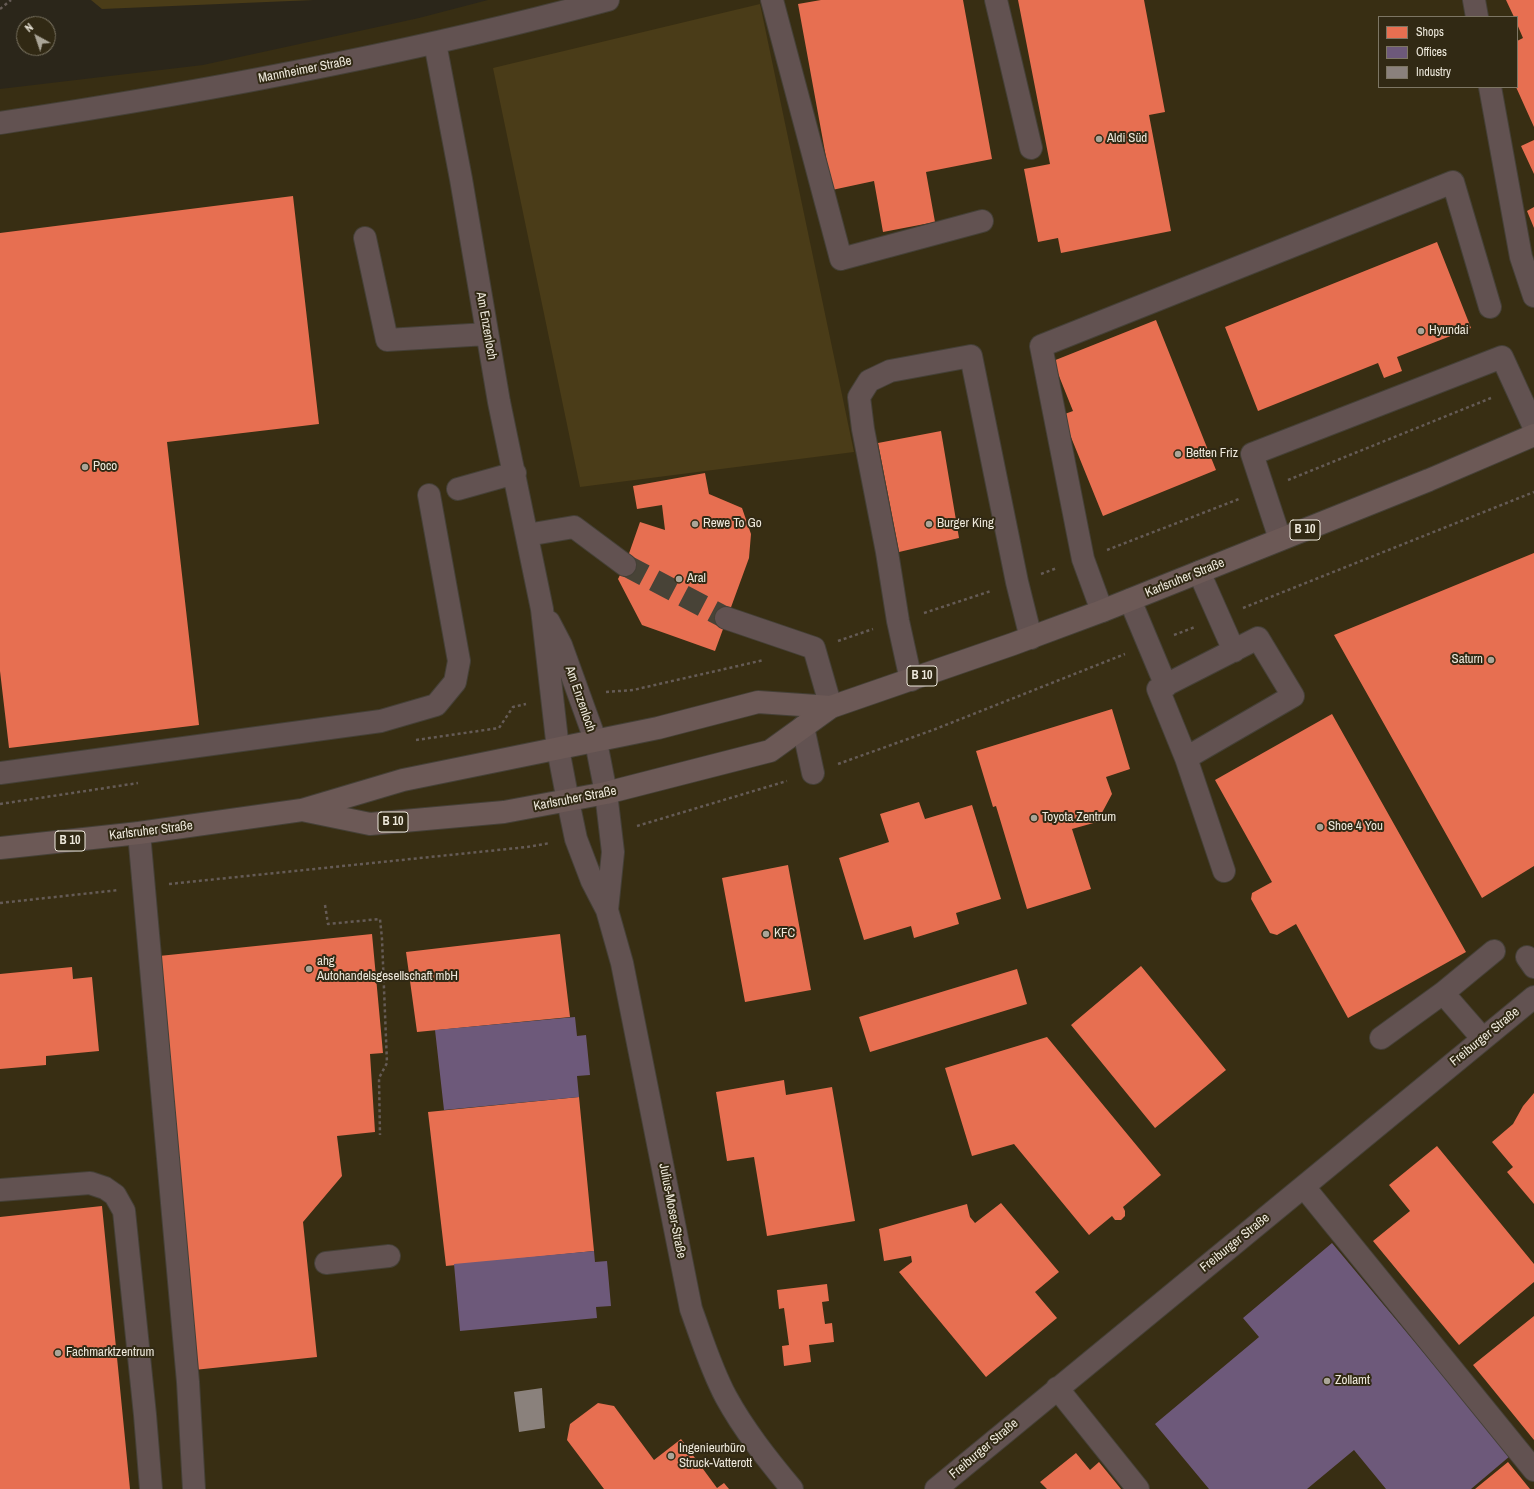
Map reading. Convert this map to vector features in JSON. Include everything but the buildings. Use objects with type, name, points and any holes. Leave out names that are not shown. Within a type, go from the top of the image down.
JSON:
[{"type":"main road","name":"Karlsruher Straße","points":[[302,810],[370,824],[485,814],[568,801],[606,793],[770,751],[831,707],[1031,638],[1102,611],[1429,480],[1534,435]]},
{"type":"main road","name":"Karlsruher Straße","points":[[0,848],[139,834],[302,810],[402,780],[596,742],[658,728],[758,702],[831,707]]},
{"type":"street","name":"Mannheimer Straße","points":[[0,123],[171,96],[435,42],[608,0]]},
{"type":"street","points":[[772,0],[841,260],[982,221]]},
{"type":"street","points":[[996,0],[1031,148]]},
{"type":"street","points":[[1474,0],[1477,16]]},
{"type":"street","name":"Am Enzenloch","points":[[435,42],[461,179],[499,402],[515,473],[542,609],[558,749]]},
{"type":"street","points":[[1490,88],[1528,255],[1534,296]]},
{"type":"street","points":[[1102,611],[1083,559],[1041,346],[1453,182],[1490,307]]},
{"type":"street","points":[[365,238],[387,340],[487,334]]},
{"type":"street","points":[[911,680],[898,621],[887,552],[863,429],[860,397],[868,381],[890,371],[971,356],[1017,582],[1031,638]]},
{"type":"street","points":[[1280,540],[1252,454],[1502,356],[1534,426]]},
{"type":"street","points":[[458,489],[515,473]]},
{"type":"street","points":[[0,773],[381,720],[436,705],[455,682],[459,661],[428,495]]},
{"type":"street","points":[[527,535],[574,527],[625,565]]},
{"type":"street","points":[[1199,572],[1234,651]]},
{"type":"street","points":[[1130,600],[1166,686]]},
{"type":"street","name":"Am Enzenloch","points":[[542,609],[561,645],[596,742],[606,793]]},
{"type":"street","points":[[726,618],[814,648],[831,707]]},
{"type":"street","points":[[1186,758],[1293,696],[1258,638],[1158,690],[1186,758],[1224,871]]},
{"type":"street","points":[[803,727],[813,773]]},
{"type":"street","name":"Julius-Moser-Straße","points":[[558,749],[576,839],[592,881],[607,910],[622,963],[691,1309],[708,1359],[726,1396],[752,1438],[792,1489]]},
{"type":"street","name":"Julius-Moser-Straße","points":[[606,793],[613,852],[607,910]]},
{"type":"street","points":[[139,834],[188,1382],[194,1489]]},
{"type":"street","points":[[1381,1038],[1443,993],[1494,951]]},
{"type":"street","points":[[1443,993],[1483,1039]]},
{"type":"street","name":"Freiburger Straße","points":[[946,1486],[1057,1388],[1534,997]]},
{"type":"street","points":[[0,1190],[90,1183],[105,1188],[114,1195],[124,1211],[145,1415],[150,1489]]},
{"type":"street","points":[[1304,1187],[1534,1470]]},
{"type":"street","points":[[326,1263],[389,1256]]},
{"type":"street","points":[[1057,1388],[1138,1489]]},
{"type":"path","points":[[0,9],[12,0]]},
{"type":"path","points":[[325,905],[328,924],[380,919],[387,1063],[379,1078],[380,1135]]},
{"type":"shaded area","points":[[91,0],[314,0],[102,9]]},
{"type":"shaded area","points":[[488,0],[1534,0],[1534,1489],[0,1489],[0,89],[203,65],[419,18]]},
{"type":"shaded area","points":[[760,4],[854,452],[580,487],[493,68]]},
{"type":"tunnel","points":[[625,565],[726,618]]},
{"type":"place","name":"Aldi Süd","points":[[1099,139]]},
{"type":"place","name":"Hyundai","points":[[1421,331]]},
{"type":"place","name":"Betten Friz","points":[[1178,454]]},
{"type":"place","name":"Poco","points":[[85,467]]},
{"type":"place","name":"Rewe To Go","points":[[695,524]]},
{"type":"place","name":"Burger King","points":[[929,524]]},
{"type":"place","name":"Aral","points":[[679,579]]},
{"type":"place","name":"Saturn","points":[[1491,660]]},
{"type":"place","name":"Toyota Zentrum","points":[[1034,818]]},
{"type":"place","name":"Shoe 4 You","points":[[1320,827]]},
{"type":"place","name":"KFC","points":[[766,934]]},
{"type":"place","name":"ahg Autohandelsgesellschaft mbH","points":[[309,969]]},
{"type":"place","name":"Fachmarktzentrum","points":[[58,1353]]},
{"type":"place","name":"Zollamt","points":[[1327,1381]]},
{"type":"place","name":"Ingenieurbüro Struck-Vatterott","points":[[671,1456]]}]
